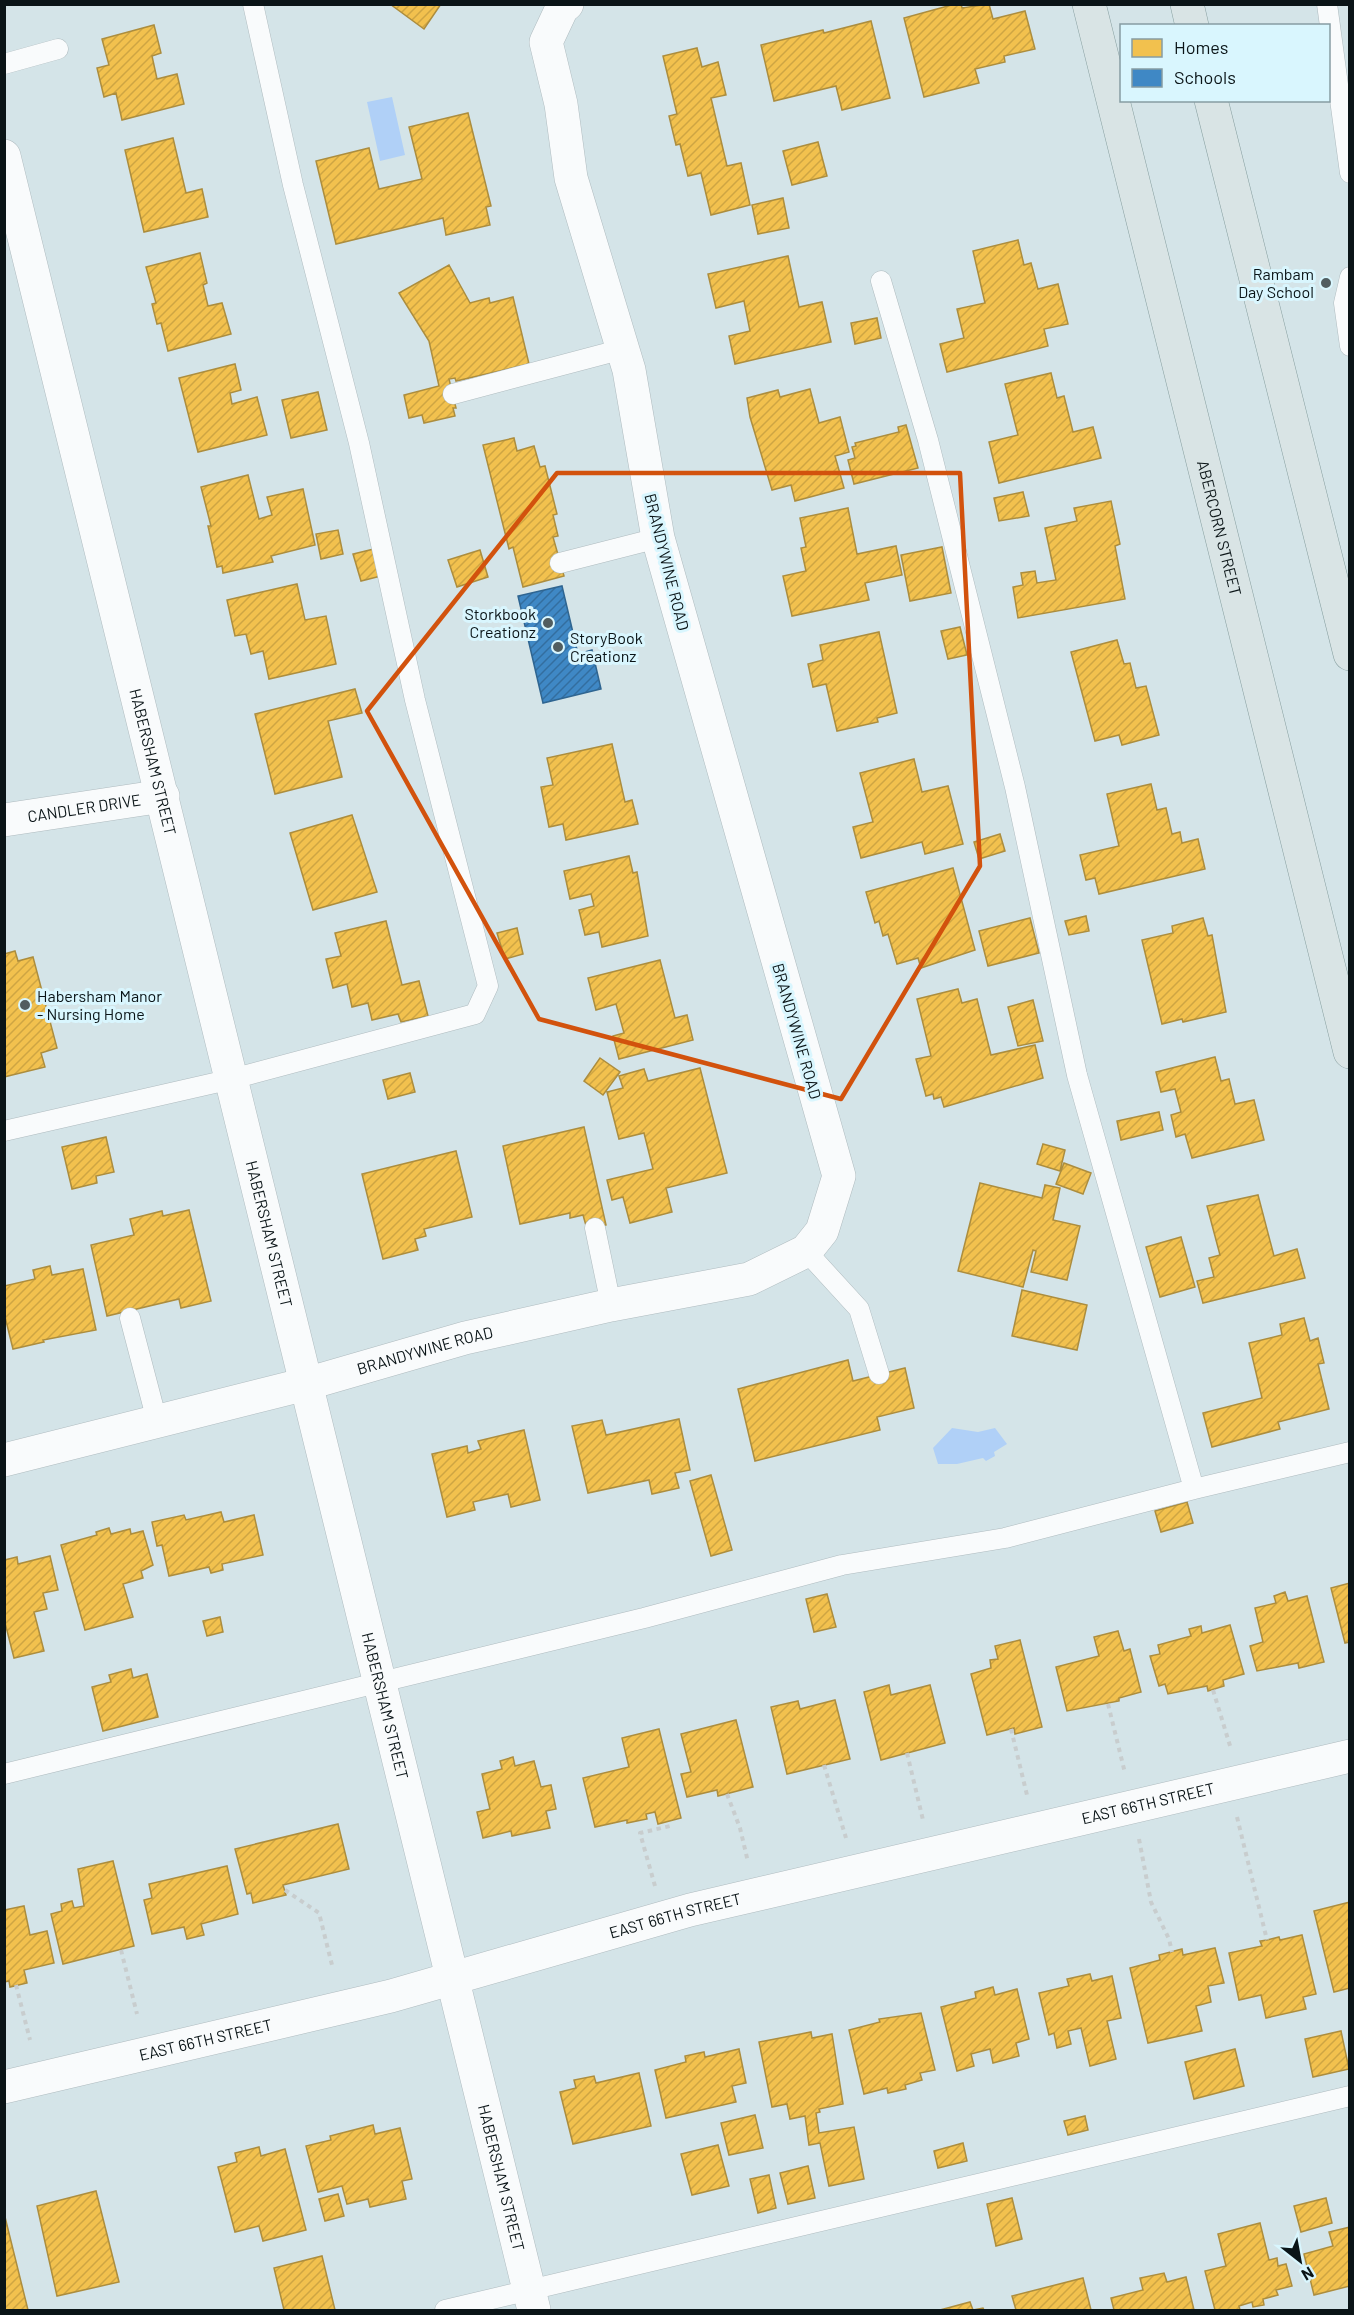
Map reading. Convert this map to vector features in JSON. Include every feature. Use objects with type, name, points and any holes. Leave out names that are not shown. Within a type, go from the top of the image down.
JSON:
[{"type":"main road","name":"ABERCORN STREET","points":[[1089,4],[1350,1052]]},
{"type":"main road","points":[[1187,4],[1192,24]]},
{"type":"main road","points":[[1212,102],[1350,654]]},
{"type":"street","name":"BRANDYWINE ROAD","points":[[4,1460],[306,1384],[465,1338],[611,1305],[749,1279],[806,1251],[822,1231],[839,1176],[658,538],[623,350],[571,178],[561,105],[546,42],[562,8],[567,4]]},
{"type":"street","name":"HABERSHAM STREET","points":[[4,156],[531,2300]]},
{"type":"street","name":"CANDLER DRIVE","points":[[4,820],[163,796]]},
{"type":"street","name":"EAST 66TH STREET","points":[[4,2087],[391,1996],[690,1910],[1350,1756]]},
{"type":"lane","points":[[4,1131],[232,1079],[475,1014],[488,986],[415,700],[359,443],[293,185],[253,4]]},
{"type":"lane","points":[[1327,4],[1330,24]]},
{"type":"lane","points":[[1330,26],[1350,173]]},
{"type":"lane","points":[[4,64],[58,49]]},
{"type":"lane","points":[[1350,276],[1344,303],[1350,346]]},
{"type":"lane","points":[[881,281],[928,440],[1015,787],[1077,1075],[1194,1489]]},
{"type":"lane","points":[[453,394],[623,350]]},
{"type":"lane","points":[[560,563],[658,538]]},
{"type":"lane","points":[[595,1228],[611,1305]]},
{"type":"lane","points":[[806,1251],[859,1309],[879,1374]]},
{"type":"lane","points":[[130,1318],[158,1421]]},
{"type":"lane","points":[[4,1774],[380,1684],[842,1565],[1005,1538],[1194,1489],[1350,1452]]},
{"type":"lane","points":[[445,2310],[531,2300],[1350,2096]]},
{"type":"path","points":[[1213,1690],[1235,1783],[1267,1940]]},
{"type":"path","points":[[1108,1704],[1133,1807],[1151,1902],[1169,1939],[1172,1952]]},
{"type":"path","points":[[1011,1729],[1036,1830]]},
{"type":"path","points":[[907,1753],[930,1854]]},
{"type":"path","points":[[824,1765],[846,1838]]},
{"type":"path","points":[[727,1794],[740,1828],[748,1863]]},
{"type":"path","points":[[655,1887],[640,1833],[670,1826]]},
{"type":"path","points":[[285,1890],[318,1913],[332,1965]]},
{"type":"path","points":[[121,1950],[137,2014]]},
{"type":"path","points":[[16,1985],[30,2040]]},
{"type":"highlighted area","points":[[557,473],[960,473],[980,866],[841,1099],[539,1019],[367,711]]},
{"type":"water","points":[[392,97],[405,155],[380,161],[367,102]]},
{"type":"water","points":[[952,1428],[978,1432],[995,1428],[1007,1444],[994,1452],[995,1456],[986,1461],[983,1458],[957,1464],[938,1464],[933,1448]]},
{"type":"building: Homes","points":[[390,4],[441,4],[424,29]]},
{"type":"building: Homes","points":[[961,4],[962,8],[989,4],[993,19],[1025,11],[1035,49],[1004,56],[1005,62],[975,69],[979,83],[924,97],[904,18]]},
{"type":"building: Homes","points":[[871,21],[890,98],[842,110],[836,86],[774,101],[761,45]]},
{"type":"building: Homes","points":[[154,25],[161,53],[152,56],[157,79],[177,74],[184,104],[122,120],[116,93],[104,97],[97,68],[109,65],[102,39]]},
{"type":"building: Homes","points":[[697,48],[702,67],[718,62],[726,95],[711,98],[727,166],[741,163],[750,205],[711,215],[701,173],[688,176],[680,144],[676,145],[669,116],[677,114],[663,56]]},
{"type":"building: Homes","points":[[468,113],[491,206],[486,207],[490,225],[446,235],[443,218],[336,244],[316,161],[369,148],[379,189],[422,179],[409,127]]},
{"type":"building: Homes","points":[[173,138],[186,193],[202,189],[208,217],[144,232],[125,150]]},
{"type":"building: Homes","points":[[818,142],[827,176],[792,185],[783,151]]},
{"type":"building: Homes","points":[[783,198],[789,228],[758,234],[752,205]]},
{"type":"building: Homes","points":[[1018,240],[1024,265],[1031,263],[1038,289],[1058,284],[1068,324],[1044,329],[1048,346],[947,372],[940,344],[964,338],[957,309],[985,303],[973,251]]},
{"type":"building: Homes","points":[[200,253],[207,283],[203,285],[208,306],[222,303],[231,334],[168,351],[161,323],[157,324],[152,304],[156,303],[146,267]]},
{"type":"building: Homes","points":[[788,256],[799,307],[822,302],[831,342],[735,364],[729,336],[750,331],[744,301],[716,308],[708,274]]},
{"type":"building: Homes","points":[[449,265],[470,303],[489,298],[490,303],[513,297],[529,364],[456,381],[455,378],[449,379],[456,408],[453,408],[455,416],[424,423],[422,415],[409,418],[404,395],[439,386],[429,341],[399,293]]},
{"type":"building: Homes","points":[[877,318],[881,338],[855,344],[851,323]]},
{"type":"building: Homes","points":[[235,364],[241,390],[230,393],[232,404],[257,397],[267,435],[198,452],[179,378]]},
{"type":"building: Homes","points":[[1051,373],[1057,398],[1064,396],[1073,432],[1093,427],[1101,458],[999,483],[989,442],[1018,435],[1005,384]]},
{"type":"building: Homes","points":[[810,389],[819,423],[840,417],[849,452],[835,456],[844,488],[795,501],[791,485],[772,490],[750,417],[747,398],[778,390],[780,397]]},
{"type":"building: Homes","points":[[318,392],[327,430],[291,438],[282,400]]},
{"type":"building: Homes","points":[[906,425],[918,468],[854,484],[848,460],[855,458],[852,447],[856,446],[855,443],[899,432],[898,427]]},
{"type":"building: Homes","points":[[514,438],[517,451],[534,446],[540,467],[545,466],[557,514],[553,515],[558,536],[553,537],[564,576],[523,587],[513,547],[509,549],[483,445]]},
{"type":"building: Homes","points":[[248,475],[259,519],[272,515],[267,497],[303,489],[315,545],[271,556],[273,562],[223,573],[222,566],[217,567],[208,526],[211,526],[201,487]]},
{"type":"building: Homes","points":[[1023,492],[1029,516],[999,521],[994,498]]},
{"type":"building: Homes","points":[[1111,501],[1120,544],[1115,546],[1125,599],[1018,618],[1013,587],[1023,585],[1021,573],[1035,571],[1037,583],[1056,580],[1045,528],[1077,521],[1074,508]]},
{"type":"building: Homes","points":[[848,508],[857,554],[896,546],[902,575],[865,583],[869,600],[792,616],[783,576],[806,571],[801,548],[806,547],[800,518]]},
{"type":"building: Homes","points":[[338,530],[343,554],[321,559],[316,534]]},
{"type":"building: Homes","points":[[942,547],[951,593],[910,601],[901,555]]},
{"type":"building: Homes","points":[[374,549],[381,576],[361,581],[353,554]]},
{"type":"building: Homes","points":[[480,550],[488,577],[457,587],[448,560]]},
{"type":"building: Homes","points":[[297,584],[305,620],[326,616],[336,664],[269,679],[263,651],[251,654],[246,634],[235,636],[227,600]]},
{"type":"building: Homes","points":[[960,627],[967,655],[948,659],[941,631]]},
{"type":"building: Homes","points":[[879,632],[897,713],[877,718],[878,722],[837,731],[826,684],[813,687],[808,664],[823,660],[820,645]]},
{"type":"building: Homes","points":[[1117,640],[1124,664],[1130,663],[1136,688],[1146,686],[1159,735],[1122,745],[1119,735],[1095,741],[1071,652]]},
{"type":"building: Homes","points":[[355,689],[362,713],[328,721],[342,777],[275,794],[255,714]]},
{"type":"building: Homes","points":[[612,744],[625,802],[632,800],[638,824],[566,840],[563,824],[549,827],[541,787],[553,785],[547,758]]},
{"type":"building: Homes","points":[[914,759],[922,792],[948,786],[963,844],[925,854],[922,842],[861,858],[853,827],[873,822],[860,773]]},
{"type":"building: Homes","points":[[1151,784],[1157,810],[1166,808],[1172,834],[1180,832],[1182,843],[1198,839],[1205,869],[1099,894],[1095,878],[1086,880],[1080,855],[1119,846],[1107,794]]},
{"type":"building: Homes","points":[[352,815],[377,892],[313,910],[290,833]]},
{"type":"building: Homes","points":[[1000,834],[1005,851],[979,859],[974,842]]},
{"type":"building: Homes","points":[[629,856],[633,873],[637,872],[648,936],[602,947],[599,932],[585,935],[579,910],[594,906],[591,894],[570,899],[564,871]]},
{"type":"building: Homes","points":[[953,868],[975,950],[921,968],[918,958],[897,964],[888,934],[883,936],[879,921],[875,923],[866,892]]},
{"type":"building: Homes","points":[[1086,916],[1089,931],[1069,935],[1065,921]]},
{"type":"building: Homes","points":[[1030,918],[1039,953],[988,966],[979,931]]},
{"type":"building: Homes","points":[[1203,918],[1208,936],[1212,935],[1226,1012],[1183,1022],[1182,1019],[1162,1024],[1142,940],[1173,933],[1172,926]]},
{"type":"building: Homes","points":[[386,921],[402,985],[419,981],[428,1016],[401,1022],[398,1014],[372,1020],[368,1003],[352,1007],[347,984],[333,988],[326,959],[341,956],[335,933]]},
{"type":"building: Homes","points":[[517,928],[523,954],[505,959],[497,933]]},
{"type":"building: Homes","name":"Habersham Manor - Nursing Home","points":[[15,951],[18,961],[33,957],[57,1048],[41,1053],[45,1067],[4,1077],[4,954]]},
{"type":"building: Homes","points":[[660,960],[675,1018],[687,1015],[693,1040],[619,1059],[613,1036],[624,1033],[616,1004],[596,1010],[588,978]]},
{"type":"building: Homes","points":[[958,989],[962,1003],[977,999],[991,1055],[1035,1045],[1043,1078],[944,1107],[941,1097],[934,1099],[933,1094],[926,1096],[916,1059],[931,1056],[917,999]]},
{"type":"building: Homes","points":[[1033,1000],[1043,1041],[1018,1046],[1008,1007]]},
{"type":"building: Homes","points":[[1215,1057],[1221,1081],[1229,1079],[1235,1104],[1254,1100],[1264,1140],[1192,1158],[1185,1134],[1176,1137],[1171,1115],[1181,1112],[1175,1089],[1161,1092],[1156,1072]]},
{"type":"building: Homes","points":[[600,1058],[620,1072],[603,1095],[584,1081]]},
{"type":"building: Homes","points":[[700,1068],[727,1173],[666,1188],[672,1212],[630,1223],[623,1197],[612,1200],[607,1180],[653,1169],[644,1133],[619,1139],[607,1092],[623,1088],[619,1076],[644,1069],[648,1081]]},
{"type":"building: Homes","points":[[410,1073],[415,1092],[388,1099],[383,1080]]},
{"type":"building: Homes","points":[[1159,1112],[1163,1130],[1121,1140],[1117,1121]]},
{"type":"building: Homes","points":[[584,1127],[606,1225],[587,1229],[583,1215],[570,1218],[570,1213],[520,1224],[503,1146]]},
{"type":"building: Homes","points":[[106,1137],[114,1172],[96,1176],[97,1183],[72,1189],[62,1147]]},
{"type":"building: Homes","points":[[1043,1144],[1065,1150],[1060,1171],[1037,1164]]},
{"type":"building: Homes","points":[[456,1151],[472,1217],[424,1229],[426,1236],[415,1239],[418,1250],[383,1259],[362,1174]]},
{"type":"building: Homes","points":[[1064,1163],[1091,1173],[1083,1194],[1056,1184]]},
{"type":"building: Homes","points":[[980,1183],[1042,1198],[1045,1185],[1060,1188],[1053,1220],[1080,1226],[1067,1280],[1031,1272],[1036,1251],[1033,1250],[1023,1287],[958,1271]]},
{"type":"building: Homes","points":[[1258,1195],[1274,1256],[1297,1249],[1305,1278],[1203,1303],[1197,1281],[1214,1277],[1209,1258],[1220,1255],[1207,1206]]},
{"type":"building: Homes","points":[[189,1210],[211,1301],[181,1308],[179,1299],[107,1316],[91,1245],[134,1235],[130,1219],[162,1211],[163,1216]]},
{"type":"building: Homes","points":[[1181,1237],[1195,1287],[1160,1297],[1146,1247]]},
{"type":"building: Homes","points":[[50,1266],[52,1275],[83,1269],[96,1330],[43,1340],[44,1342],[13,1349],[4,1313],[4,1286],[35,1279],[33,1270]]},
{"type":"building: Homes","points":[[1022,1290],[1087,1305],[1077,1350],[1012,1336]]},
{"type":"building: Homes","points":[[1304,1318],[1310,1341],[1318,1338],[1324,1363],[1318,1364],[1329,1409],[1278,1422],[1280,1429],[1212,1447],[1203,1413],[1262,1398],[1249,1343],[1282,1335],[1280,1324]]},
{"type":"building: Homes","points":[[848,1360],[853,1381],[905,1368],[914,1408],[877,1417],[880,1430],[755,1461],[738,1389]]},
{"type":"building: Homes","points":[[679,1419],[690,1470],[675,1473],[679,1488],[652,1494],[649,1480],[588,1493],[572,1426],[602,1420],[606,1435]]},
{"type":"building: Homes","points":[[524,1430],[540,1500],[511,1507],[508,1494],[473,1502],[475,1510],[447,1517],[432,1454],[467,1446],[468,1453],[481,1449],[478,1441]]},
{"type":"building: Homes","points":[[711,1475],[732,1550],[711,1556],[690,1481]]},
{"type":"building: Homes","points":[[1187,1502],[1193,1523],[1161,1532],[1155,1511]]},
{"type":"building: Homes","points":[[221,1512],[224,1522],[254,1515],[263,1555],[222,1564],[223,1570],[211,1573],[209,1567],[169,1576],[162,1545],[157,1546],[152,1522],[184,1515],[186,1520]]},
{"type":"building: Homes","points":[[109,1528],[111,1534],[130,1529],[131,1534],[143,1531],[153,1565],[141,1571],[143,1578],[123,1584],[133,1617],[85,1630],[61,1545],[97,1535],[96,1532]]},
{"type":"building: Homes","points":[[50,1556],[58,1590],[43,1593],[47,1609],[34,1612],[44,1651],[14,1658],[4,1619],[4,1560],[17,1557],[18,1564]]},
{"type":"building: Homes","points":[[1350,1583],[1350,1642],[1345,1643],[1331,1588]]},
{"type":"building: Homes","points":[[1285,1592],[1288,1601],[1307,1596],[1324,1662],[1299,1668],[1298,1663],[1257,1671],[1250,1646],[1263,1642],[1255,1608],[1276,1603],[1274,1596]]},
{"type":"building: Homes","points":[[827,1594],[836,1627],[814,1632],[806,1599]]},
{"type":"building: Homes","points":[[220,1617],[223,1632],[207,1636],[203,1621]]},
{"type":"building: Homes","points":[[1230,1625],[1244,1674],[1223,1680],[1224,1686],[1208,1691],[1207,1686],[1168,1694],[1165,1684],[1159,1686],[1150,1656],[1160,1654],[1158,1645],[1191,1636],[1189,1629],[1201,1626],[1202,1633]]},
{"type":"building: Homes","points":[[1118,1631],[1124,1651],[1130,1649],[1141,1692],[1119,1698],[1119,1701],[1067,1711],[1056,1667],[1099,1656],[1094,1637]]},
{"type":"building: Homes","points":[[1020,1640],[1042,1727],[1015,1734],[1014,1728],[987,1735],[971,1674],[991,1668],[990,1660],[998,1659],[995,1646]]},
{"type":"building: Homes","points":[[131,1669],[133,1678],[147,1674],[158,1717],[103,1731],[92,1687],[111,1682],[109,1675]]},
{"type":"building: Homes","points":[[889,1685],[891,1695],[930,1685],[945,1743],[881,1760],[864,1692]]},
{"type":"building: Homes","points":[[835,1700],[850,1759],[787,1774],[771,1707],[798,1701],[800,1709]]},
{"type":"building: Homes","points":[[736,1720],[753,1787],[718,1796],[717,1790],[687,1797],[681,1774],[691,1772],[681,1734]]},
{"type":"building: Homes","points":[[659,1729],[681,1818],[658,1824],[655,1812],[646,1814],[647,1819],[627,1823],[627,1820],[595,1827],[583,1778],[629,1767],[622,1738]]},
{"type":"building: Homes","points":[[513,1757],[515,1766],[534,1761],[541,1787],[551,1785],[556,1809],[546,1811],[550,1828],[512,1836],[511,1831],[483,1838],[477,1812],[490,1809],[482,1774],[502,1769],[500,1761]]},
{"type":"building: Homes","points":[[338,1824],[349,1869],[283,1885],[286,1895],[253,1903],[251,1893],[247,1894],[235,1849]]},
{"type":"building: Homes","points":[[113,1861],[134,1946],[63,1964],[51,1914],[62,1911],[61,1904],[72,1901],[74,1908],[84,1906],[78,1869]]},
{"type":"building: Homes","points":[[227,1866],[238,1914],[201,1924],[204,1935],[187,1939],[184,1927],[152,1934],[144,1900],[152,1898],[149,1884]]},
{"type":"building: Homes","points":[[1350,1902],[1350,1988],[1334,1992],[1314,1911]]},
{"type":"building: Homes","points":[[24,1906],[30,1935],[47,1931],[54,1963],[24,1970],[27,1983],[10,1987],[9,1981],[4,1982],[4,1910]]},
{"type":"building: Homes","points":[[1302,1935],[1316,1994],[1303,1997],[1306,2009],[1266,2018],[1261,1995],[1239,2000],[1229,1953],[1262,1946],[1260,1941],[1279,1937],[1280,1940]]},
{"type":"building: Homes","points":[[1215,1948],[1224,1983],[1208,1986],[1211,2002],[1196,2006],[1202,2031],[1148,2043],[1130,1968],[1160,1960],[1159,1955],[1182,1949],[1183,1955]]},
{"type":"building: Homes","points":[[1090,1974],[1092,1981],[1112,1976],[1121,2018],[1107,2021],[1116,2059],[1090,2066],[1081,2028],[1068,2031],[1071,2044],[1057,2048],[1054,2033],[1049,2035],[1039,1993],[1069,1986],[1067,1979]]},
{"type":"building: Homes","points":[[993,1987],[995,1995],[1017,1989],[1029,2039],[1016,2043],[1019,2056],[993,2063],[990,2049],[971,2054],[974,2066],[957,2071],[941,2007],[976,1998],[975,1992]]},
{"type":"building: Homes","points":[[921,2013],[935,2070],[920,2073],[922,2080],[905,2085],[906,2089],[888,2093],[887,2088],[864,2094],[849,2030],[880,2022],[879,2019]]},
{"type":"building: Homes","points":[[1341,2031],[1349,2069],[1313,2077],[1305,2039]]},
{"type":"building: Homes","points":[[811,2032],[812,2038],[832,2034],[843,2104],[819,2109],[820,2112],[816,2113],[819,2133],[854,2127],[864,2179],[829,2186],[820,2143],[809,2145],[805,2116],[790,2119],[787,2104],[772,2107],[759,2042]]},
{"type":"building: Homes","points":[[739,2049],[746,2083],[732,2086],[736,2102],[666,2118],[655,2070],[686,2062],[685,2056],[704,2052],[705,2057]]},
{"type":"building: Homes","points":[[1235,2049],[1244,2086],[1194,2099],[1185,2062]]},
{"type":"building: Homes","points":[[639,2073],[651,2126],[573,2144],[560,2092],[576,2088],[574,2080],[594,2076],[596,2083]]},
{"type":"building: Homes","points":[[755,2115],[763,2148],[729,2155],[721,2123]]},
{"type":"building: Homes","points":[[1085,2116],[1088,2130],[1068,2135],[1064,2121]]},
{"type":"building: Homes","points":[[373,2125],[375,2134],[400,2128],[412,2179],[402,2181],[406,2199],[370,2207],[368,2199],[347,2204],[342,2186],[318,2192],[306,2146],[331,2140],[330,2136]]},
{"type":"building: Homes","points":[[963,2143],[967,2161],[938,2168],[934,2151]]},
{"type":"building: Homes","points":[[718,2145],[729,2186],[692,2195],[681,2154]]},
{"type":"building: Homes","points":[[259,2147],[261,2156],[285,2149],[306,2230],[263,2241],[259,2226],[235,2232],[218,2167],[237,2162],[235,2153]]},
{"type":"building: Homes","points":[[808,2166],[815,2198],[788,2204],[780,2173]]},
{"type":"building: Homes","points":[[769,2175],[776,2208],[758,2213],[750,2179]]},
{"type":"building: Homes","points":[[96,2191],[119,2282],[57,2296],[37,2206]]},
{"type":"building: Homes","points":[[338,2194],[344,2216],[325,2221],[319,2199]]},
{"type":"building: Homes","points":[[1012,2198],[1022,2239],[996,2246],[987,2204]]},
{"type":"building: Homes","points":[[1326,2198],[1332,2223],[1301,2232],[1294,2206]]},
{"type":"building: Homes","points":[[5,2217],[28,2310],[4,2310]]},
{"type":"building: Homes","points":[[1260,2223],[1269,2260],[1277,2258],[1278,2266],[1286,2264],[1292,2286],[1276,2290],[1278,2295],[1263,2299],[1264,2305],[1253,2307],[1252,2302],[1239,2306],[1240,2310],[1215,2310],[1205,2271],[1226,2266],[1218,2234]]},
{"type":"building: Homes","points":[[1350,2227],[1350,2286],[1314,2295],[1304,2254],[1333,2246],[1329,2232]]},
{"type":"building: Homes","points":[[322,2256],[335,2310],[284,2310],[274,2268]]},
{"type":"building: Homes","points":[[1164,2273],[1167,2282],[1186,2277],[1194,2310],[1114,2310],[1111,2298],[1143,2290],[1140,2278]]},
{"type":"building: Homes","points":[[1083,2278],[1091,2310],[1016,2310],[1012,2296]]},
{"type":"building: Homes","points":[[970,2302],[973,2310],[940,2310]]},
{"type":"building: Schools","name":"Storkbook Creationz","points":[[562,586],[578,654],[592,650],[601,689],[543,703],[518,596]]},
{"type":"place","name":"Rambam Day School","points":[[1326,283]]},
{"type":"place","name":"Storkbook Creationz","points":[[548,623]]},
{"type":"place","name":"StoryBook Creationz","points":[[558,647]]},
{"type":"place","name":"Habersham Manor - Nursing Home","points":[[25,1005]]}]
